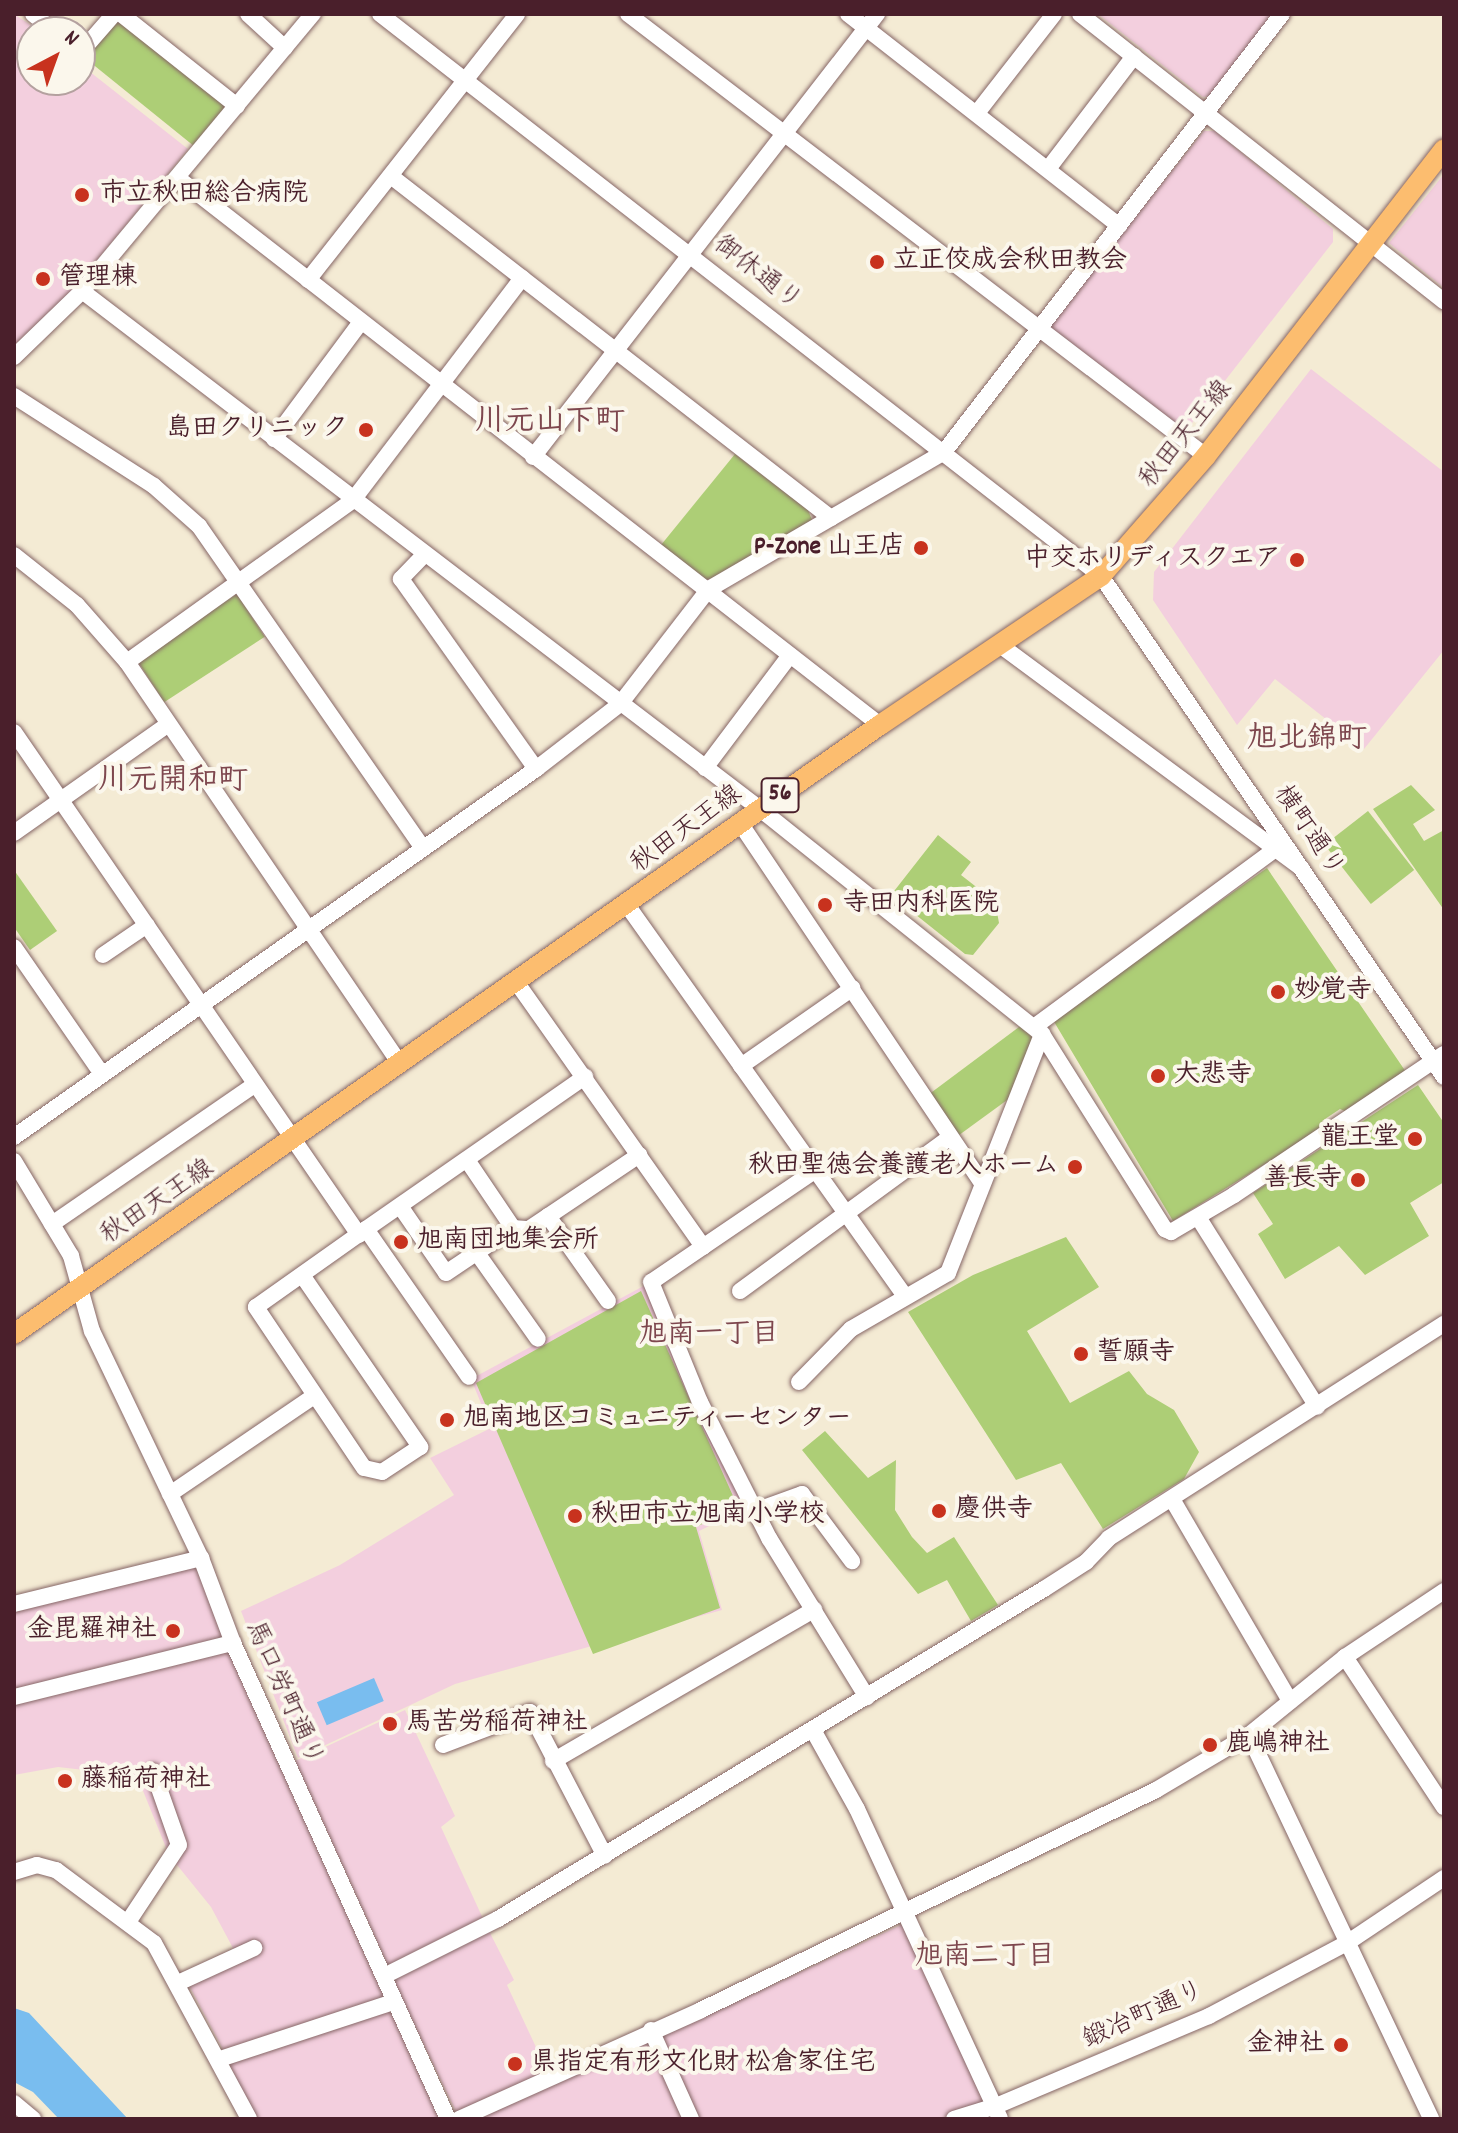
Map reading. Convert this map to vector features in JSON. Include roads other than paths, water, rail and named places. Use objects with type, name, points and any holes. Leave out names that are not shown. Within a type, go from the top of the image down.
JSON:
[{"type":"main road","name":"秋田天王線","points":[[14,1334],[292,1142],[880,725],[1101,576],[1206,456],[1444,149]]},
{"type":"street","points":[[96,35],[114,14]]},
{"type":"street","points":[[121,14],[237,106]]},
{"type":"street","points":[[248,14],[285,48]]},
{"type":"street","points":[[14,357],[82,291],[179,179],[313,14]]},
{"type":"street","name":"御休通り","points":[[380,14],[691,252],[1101,576]]},
{"type":"street","points":[[308,280],[468,81],[517,14]]},
{"type":"street","points":[[628,14],[1206,456]]},
{"type":"street","points":[[848,14],[1119,226]]},
{"type":"street","points":[[533,457],[877,14]]},
{"type":"street","points":[[977,113],[1054,14]]},
{"type":"street","points":[[1080,14],[1444,301]]},
{"type":"street","points":[[14,1137],[536,769],[620,704],[709,589],[944,452],[1282,14]]},
{"type":"street","points":[[1048,169],[1134,56]]},
{"type":"street","points":[[392,177],[831,518]]},
{"type":"street","points":[[179,179],[880,725]]},
{"type":"street","points":[[127,662],[353,500],[439,383],[522,278]]},
{"type":"street","points":[[82,291],[423,556],[760,809],[1038,1031],[1165,1229],[1171,1232],[1198,1217],[1439,1057]]},
{"type":"street","points":[[274,439],[361,322]]},
{"type":"street","points":[[14,396],[182,508],[423,848]]},
{"type":"street","points":[[14,555],[77,605],[127,662],[306,931],[400,1063]]},
{"type":"street","points":[[423,556],[401,579],[536,769]]},
{"type":"street","name":"横町通り","points":[[1101,576],[1279,846],[1305,871],[1439,1057],[1444,1077]]},
{"type":"street","points":[[799,1382],[851,1329],[904,1295],[948,1273],[1038,1031],[1279,846],[1000,645]]},
{"type":"street","points":[[705,768],[790,655]]},
{"type":"street","points":[[14,833],[167,725]]},
{"type":"street","points":[[14,732],[201,1003],[292,1142],[469,1377]]},
{"type":"street","points":[[740,823],[982,1183]]},
{"type":"street","points":[[627,905],[904,1295]]},
{"type":"street","points":[[103,955],[147,925]]},
{"type":"street","points":[[14,947],[102,1074]]},
{"type":"street","points":[[517,983],[703,1247]]},
{"type":"street","points":[[741,1066],[853,988]]},
{"type":"street","points":[[302,1275],[420,1447],[382,1472],[364,1468],[256,1307],[585,1077]]},
{"type":"street","points":[[52,1224],[254,1085]]},
{"type":"street","points":[[740,1291],[949,1138]]},
{"type":"street","points":[[400,1206],[446,1273],[513,1228],[529,1229],[639,1155]]},
{"type":"street","points":[[467,1160],[513,1228]]},
{"type":"street","name":"馬口労町通り","points":[[14,1161],[20,1184],[52,1224],[71,1256],[92,1331],[201,1558],[233,1643],[448,2119]]},
{"type":"street","points":[[816,1170],[651,1282],[700,1402],[755,1511],[867,1697]]},
{"type":"street","points":[[548,1216],[608,1301]]},
{"type":"street","points":[[1198,1217],[1317,1407]]},
{"type":"street","points":[[477,1253],[538,1339]]},
{"type":"street","points":[[384,1976],[498,1919],[867,1697],[1086,1562],[1109,1538],[1444,1324]]},
{"type":"street","points":[[170,1494],[314,1396]]},
{"type":"street","points":[[755,1511],[802,1494],[852,1561]]},
{"type":"street","points":[[1172,1499],[1290,1701]]},
{"type":"street","points":[[14,1604],[201,1558]]},
{"type":"street","points":[[459,2119],[904,1912],[1156,1790],[1249,1735],[1345,1657],[1444,1591]]},
{"type":"street","points":[[553,1761],[814,1610]]},
{"type":"street","points":[[14,1697],[233,1643]]},
{"type":"street","points":[[1345,1657],[1444,1807]]},
{"type":"street","points":[[443,1745],[530,1712],[605,1856]]},
{"type":"street","points":[[813,1730],[904,1912],[998,2113]]},
{"type":"street","points":[[1249,1735],[1347,1943],[1386,2015],[1431,2119]]},
{"type":"street","points":[[128,1922],[179,1845],[153,1771]]},
{"type":"street","points":[[14,1872],[37,1865],[56,1870],[154,1943],[220,2059],[249,2119]]},
{"type":"street","name":"鍛冶町通り","points":[[954,2119],[998,2113],[1209,2016],[1347,1943],[1444,1878]]},
{"type":"street","points":[[178,1983],[254,1948]]},
{"type":"street","points":[[220,2059],[393,2002]]},
{"type":"street","points":[[651,2030],[691,2119]]},
{"type":"street","points":[[14,2103],[33,2119]]},
{"type":"water","points":[[374,1678],[384,1701],[327,1725],[317,1702]]},
{"type":"water","points":[[14,2008],[29,2013],[128,2119],[59,2119],[33,2092],[14,2082]]},
{"type":"place","name":"市立秋田総合病院","points":[[82,195]]},
{"type":"place","name":"立正佼成会秋田教会","points":[[877,262]]},
{"type":"place","name":"管理棟","points":[[43,279]]},
{"type":"place","name":"島田クリニック","points":[[366,430]]},
{"type":"place","name":"P-Zone 山王店","points":[[921,548]]},
{"type":"place","name":"中交ホリディスクエア","points":[[1297,560]]},
{"type":"place","name":"寺田内科医院","points":[[825,905]]},
{"type":"place","name":"妙覚寺","points":[[1278,992]]},
{"type":"place","name":"大悲寺","points":[[1158,1076]]},
{"type":"place","name":"龍王堂","points":[[1415,1139]]},
{"type":"place","name":"秋田聖徳会養護老人ホーム","points":[[1075,1167]]},
{"type":"place","name":"善長寺","points":[[1358,1180]]},
{"type":"place","name":"旭南団地集会所","points":[[401,1242]]},
{"type":"place","name":"誓願寺","points":[[1081,1354]]},
{"type":"place","name":"旭南地区コミュニティーセンター","points":[[447,1420]]},
{"type":"place","name":"慶供寺","points":[[939,1511]]},
{"type":"place","name":"秋田市立旭南小学校","points":[[575,1516]]},
{"type":"place","name":"金毘羅神社","points":[[173,1631]]},
{"type":"place","name":"馬苦労稲荷神社","points":[[390,1724]]},
{"type":"place","name":"鹿嶋神社","points":[[1210,1745]]},
{"type":"place","name":"藤稲荷神社","points":[[65,1781]]},
{"type":"place","name":"金神社","points":[[1341,2045]]},
{"type":"place","name":"県指定有形文化財 松倉家住宅","points":[[515,2064]]},
{"type":"district","name":"川元山下町","points":[[550,424]]},
{"type":"district","name":"旭北錦町","points":[[1307,741]]},
{"type":"district","name":"川元開和町","points":[[173,783]]},
{"type":"district","name":"旭南一丁目","points":[[709,1336]]},
{"type":"district","name":"旭南二丁目","points":[[985,1958]]}]
